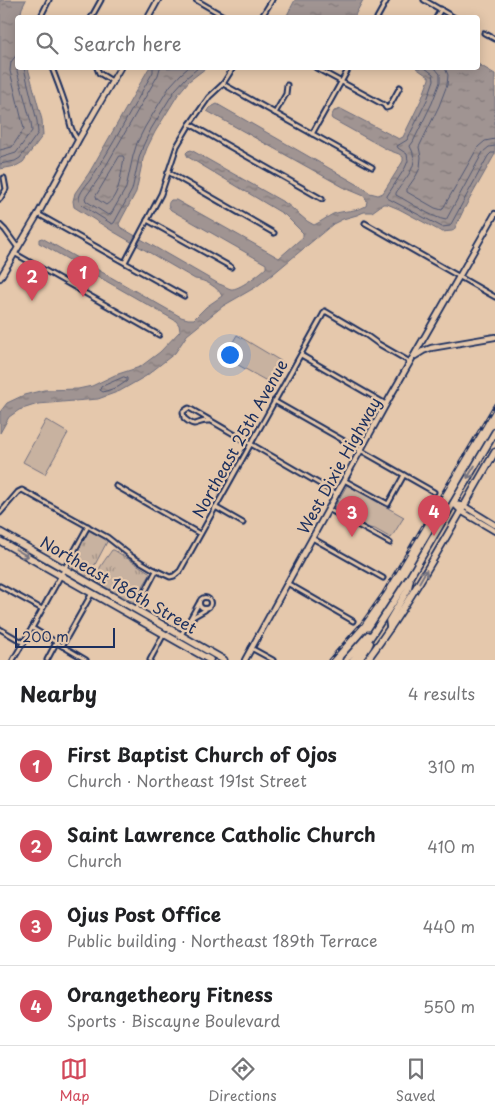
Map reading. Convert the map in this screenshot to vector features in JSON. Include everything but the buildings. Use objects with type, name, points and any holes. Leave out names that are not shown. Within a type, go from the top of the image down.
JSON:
[{"type":"main road","points":[[353,660],[372,635],[411,575],[495,432]]},
{"type":"main road","points":[[367,660],[419,584],[462,509],[493,460],[495,452]]},
{"type":"main road","name":"Northeast 186th Street","points":[[0,532],[224,660]]},
{"type":"main road","name":"Northeast 186th Street","points":[[0,541],[210,660]]},
{"type":"main road","points":[[390,628],[388,621],[408,589],[411,575]]},
{"type":"main road","points":[[121,609],[131,611],[136,609]]},
{"type":"main road","points":[[346,660],[387,613]]},
{"type":"main road","points":[[166,635],[178,637],[181,635]]},
{"type":"main road","points":[[359,660],[368,647],[372,635]]},
{"type":"street","points":[[42,15],[49,0]]},
{"type":"street","points":[[93,15],[101,0]]},
{"type":"street","points":[[150,15],[158,0]]},
{"type":"street","points":[[196,0],[222,15]]},
{"type":"street","points":[[263,15],[272,0]]},
{"type":"street","points":[[379,15],[387,0]]},
{"type":"street","points":[[424,0],[450,15]]},
{"type":"street","points":[[438,15],[441,9]]},
{"type":"street","points":[[484,33],[495,39]]},
{"type":"street","points":[[53,70],[67,110],[69,124],[78,140]]},
{"type":"street","points":[[98,70],[99,73],[112,81]]},
{"type":"street","points":[[0,278],[2,269],[16,251],[38,214],[119,70]]},
{"type":"street","points":[[125,262],[162,194],[177,146],[209,97],[224,84],[232,70]]},
{"type":"street","points":[[320,70],[384,105],[386,108],[389,107],[400,87]]},
{"type":"street","points":[[312,134],[348,70]]},
{"type":"street","points":[[224,84],[372,167]]},
{"type":"street","points":[[275,113],[286,94],[287,85]]},
{"type":"street","points":[[190,124],[322,199]]},
{"type":"street","points":[[168,172],[274,233]]},
{"type":"street","points":[[0,199],[6,189],[4,178]]},
{"type":"street","points":[[38,214],[184,296]]},
{"type":"street","points":[[414,357],[495,214]]},
{"type":"street","points":[[147,220],[231,267]]},
{"type":"street","points":[[364,223],[495,297]]},
{"type":"street","points":[[0,225],[5,230],[16,251],[159,335]]},
{"type":"street","name":"Northeast 25th Avenue","points":[[156,571],[170,577],[180,570],[325,311],[410,362]]},
{"type":"street","name":"West Dixie Highway","points":[[245,660],[410,362],[414,357],[430,349],[495,337]]},
{"type":"street","points":[[300,355],[386,404]]},
{"type":"street","points":[[274,401],[434,492]]},
{"type":"street","points":[[209,421],[204,420],[193,424],[184,418],[183,412],[189,408],[337,494]]},
{"type":"street","points":[[344,480],[388,504],[404,475]]},
{"type":"street","points":[[116,486],[200,534]]},
{"type":"street","points":[[0,513],[18,492],[22,490],[107,537],[131,556],[156,571],[136,609]]},
{"type":"street","points":[[453,503],[495,531]]},
{"type":"street","points":[[216,506],[243,523]]},
{"type":"street","points":[[328,509],[390,543]]},
{"type":"street","points":[[462,509],[495,525]]},
{"type":"street","points":[[13,660],[88,526]]},
{"type":"street","points":[[312,538],[383,578]]},
{"type":"street","points":[[287,583],[353,621]]},
{"type":"street","points":[[0,586],[42,609]]},
{"type":"street","points":[[62,646],[92,593]]},
{"type":"street","points":[[181,635],[201,600],[204,598],[209,600],[210,604],[207,608],[191,619]]},
{"type":"street","points":[[200,603],[201,608],[207,608]]},
{"type":"street","points":[[32,628],[86,660]]},
{"type":"street","points":[[0,629],[24,643]]},
{"type":"street","points":[[150,660],[166,635]]},
{"type":"street","points":[[47,660],[56,643]]},
{"type":"street","points":[[251,648],[273,660]]},
{"type":"green space","points":[[237,335],[284,363],[272,384],[224,357]]},
{"type":"green space","points":[[46,420],[68,433],[45,474],[23,462]]},
{"type":"green space","points":[[347,485],[404,517],[391,538],[334,508]]},
{"type":"green space","points":[[90,529],[108,540],[90,574],[86,576],[69,567],[69,565]]},
{"type":"green space","points":[[112,550],[149,572],[150,575],[135,603],[95,581],[100,568]]},
{"type":"water","points":[[0,0],[26,0],[20,15],[15,15],[15,70],[29,70],[42,120],[43,135],[23,162],[16,166],[0,169]]},
{"type":"water","points":[[295,0],[363,0],[355,15],[287,15]]},
{"type":"water","points":[[480,65],[495,74],[495,154],[454,230],[442,232],[387,204],[383,204],[372,212],[364,212],[343,219],[333,224],[256,287],[223,306],[187,335],[175,353],[146,376],[120,391],[98,399],[38,404],[19,410],[9,417],[0,433],[0,412],[7,403],[24,395],[44,390],[78,389],[92,386],[115,375],[140,367],[160,352],[180,331],[176,321],[39,243],[39,239],[42,238],[181,317],[194,319],[206,307],[222,296],[211,284],[195,279],[74,207],[75,193],[89,173],[148,70],[203,70],[189,81],[179,93],[155,132],[143,159],[136,192],[119,224],[120,227],[231,289],[235,289],[254,278],[266,268],[266,264],[171,210],[168,205],[171,200],[176,200],[279,258],[303,237],[303,233],[285,215],[188,157],[186,153],[188,151],[191,150],[287,204],[314,225],[333,214],[362,208],[366,206],[367,201],[364,196],[345,188],[207,111],[209,108],[217,104],[370,193],[378,195],[383,193],[403,161],[403,157],[331,117],[334,111],[341,109],[399,139],[403,137],[422,98],[429,77],[419,70],[480,70]]},
{"type":"railway","points":[[329,660],[361,624],[383,593],[495,404]]},
{"type":"place","name":"First Baptist Church of Ojos","points":[[83,297]]},
{"type":"place","name":"Saint Lawrence Catholic Church","points":[[32,301]]},
{"type":"place","name":"Orangetheory Fitness","points":[[434,536]]},
{"type":"place","name":"Ojus Post Office","points":[[352,537]]}]
